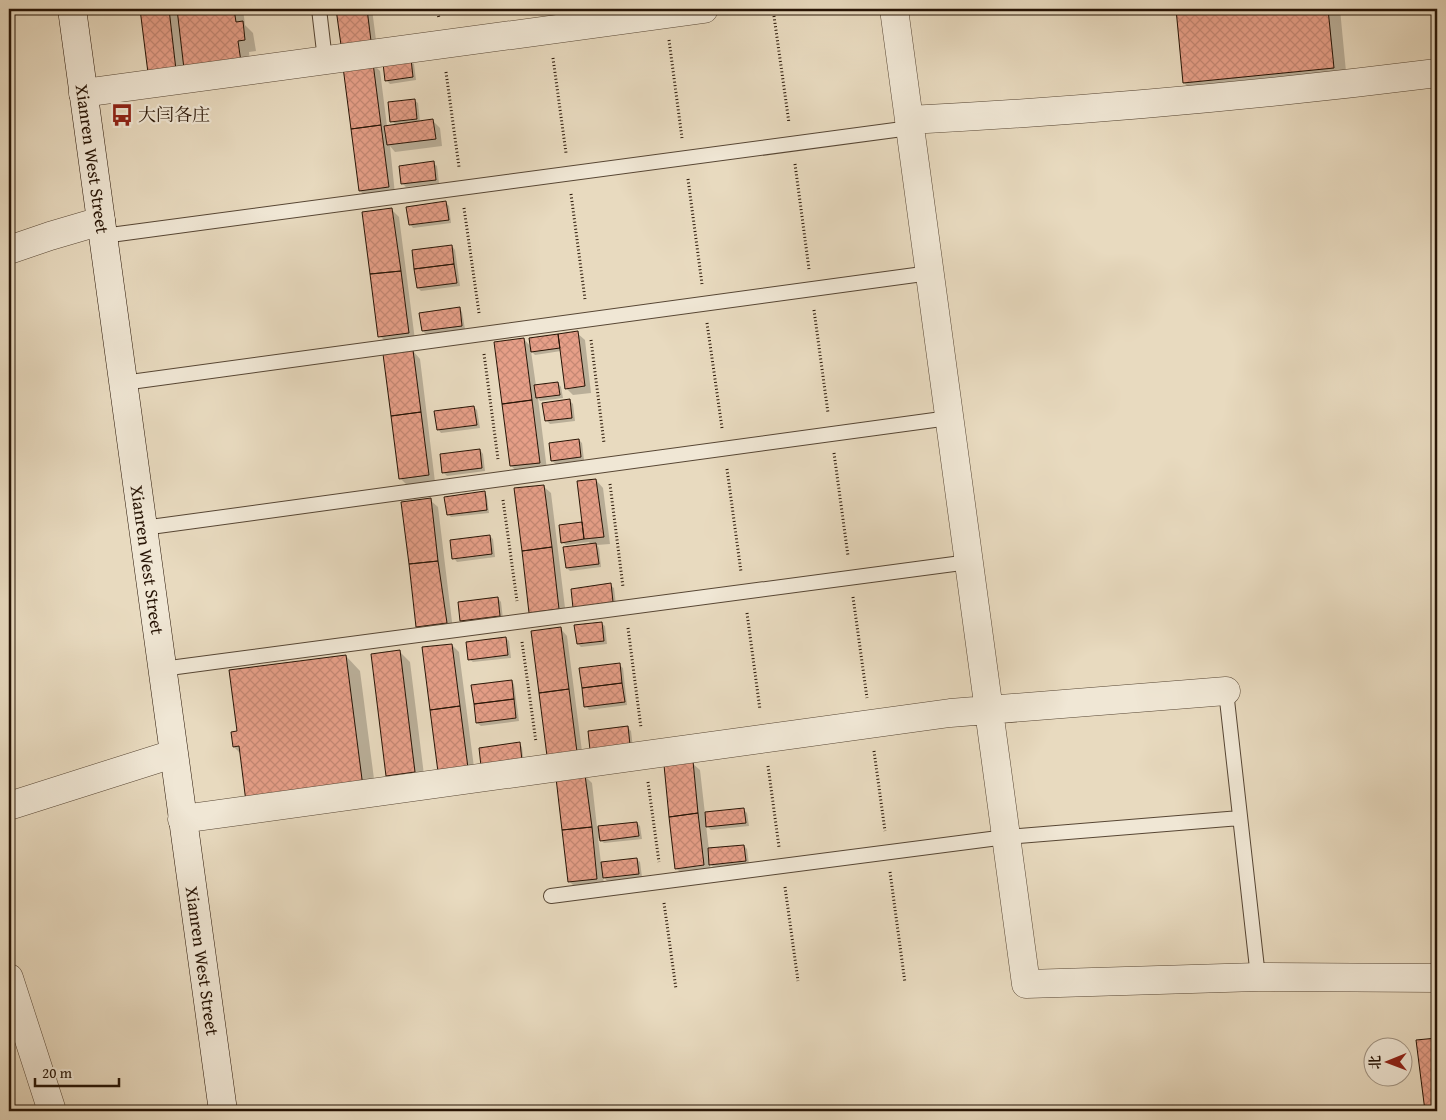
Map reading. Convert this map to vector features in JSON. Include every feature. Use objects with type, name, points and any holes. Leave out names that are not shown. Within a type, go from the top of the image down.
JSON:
[{"type":"street","name":"Xianren West Street","points":[[72,9],[223,1111]]},
{"type":"street","points":[[83,93],[704,9]]},
{"type":"street","points":[[894,9],[1026,984],[1258,977],[1437,978]]},
{"type":"street","points":[[909,124],[1304,89],[1437,73]]},
{"type":"street","points":[[9,250],[50,236],[102,228]]},
{"type":"street","points":[[182,819],[950,713],[1226,691]]},
{"type":"street","points":[[9,806],[173,754]]},
{"type":"street","points":[[9,978],[52,1111]]},
{"type":"lane","points":[[318,9],[326,60]]},
{"type":"lane","points":[[102,228],[462,188],[792,144],[909,124]]},
{"type":"lane","points":[[123,383],[930,273]]},
{"type":"lane","points":[[143,528],[949,418]]},
{"type":"lane","points":[[162,669],[969,562]]},
{"type":"lane","points":[[1226,691],[1258,977]]},
{"type":"lane","points":[[550,896],[1006,837],[1240,818]]},
{"type":"path","points":[[437,9],[540,770]]},
{"type":"path","points":[[774,9],[905,983]]},
{"type":"path","points":[[665,14],[798,981]]},
{"type":"path","points":[[549,30],[676,989]]},
{"type":"building","points":[[140,9],[169,9],[176,70],[148,73]]},
{"type":"building","points":[[177,9],[234,9],[236,22],[243,21],[245,40],[238,41],[241,62],[184,69]]},
{"type":"building","points":[[336,9],[367,9],[371,41],[341,45]]},
{"type":"building","points":[[1176,9],[1328,9],[1334,68],[1183,83]]},
{"type":"building","points":[[411,59],[413,77],[385,81],[383,63]]},
{"type":"building","points":[[373,63],[381,125],[351,129],[343,67]]},
{"type":"building","points":[[415,99],[417,119],[390,122],[388,102]]},
{"type":"building","points":[[433,119],[436,139],[387,145],[384,126]]},
{"type":"building","points":[[381,125],[389,187],[359,191],[351,129]]},
{"type":"building","points":[[434,161],[436,180],[401,184],[399,166]]},
{"type":"building","points":[[446,201],[449,220],[409,225],[406,207]]},
{"type":"building","points":[[392,208],[401,271],[370,274],[362,212]]},
{"type":"building","points":[[452,245],[454,264],[414,269],[412,250]]},
{"type":"building","points":[[454,264],[457,283],[417,288],[414,269]]},
{"type":"building","points":[[401,271],[409,333],[378,337],[370,274]]},
{"type":"building","points":[[460,307],[462,326],[422,331],[419,313]]},
{"type":"building","points":[[578,331],[585,386],[565,389],[558,334]]},
{"type":"building","points":[[558,334],[560,348],[531,352],[529,338]]},
{"type":"building","points":[[524,338],[532,400],[502,404],[494,342]]},
{"type":"building","points":[[413,350],[421,412],[391,416],[383,354]]},
{"type":"building","points":[[558,382],[560,395],[536,398],[534,385]]},
{"type":"building","points":[[570,399],[572,418],[545,421],[542,403]]},
{"type":"building","points":[[532,400],[540,463],[510,466],[502,404]]},
{"type":"building","points":[[474,406],[477,425],[437,430],[434,411]]},
{"type":"building","points":[[421,412],[429,475],[399,479],[391,416]]},
{"type":"building","points":[[579,439],[581,457],[551,461],[549,443]]},
{"type":"building","points":[[480,449],[482,468],[442,473],[440,454]]},
{"type":"building","points":[[596,479],[604,537],[584,539],[577,481]]},
{"type":"building","points":[[544,485],[552,547],[522,551],[514,488]]},
{"type":"building","points":[[485,491],[487,510],[447,515],[444,497]]},
{"type":"building","points":[[431,498],[438,561],[409,564],[401,502]]},
{"type":"building","points":[[582,522],[584,539],[561,543],[559,525]]},
{"type":"building","points":[[490,535],[492,554],[452,559],[450,540]]},
{"type":"building","points":[[596,543],[599,564],[566,568],[563,547]]},
{"type":"building","points":[[552,547],[559,609],[529,613],[522,551]]},
{"type":"building","points":[[438,561],[447,623],[416,627],[409,564]]},
{"type":"building","points":[[611,583],[613,602],[573,608],[571,589]]},
{"type":"building","points":[[498,597],[500,616],[460,621],[458,602]]},
{"type":"building","points":[[602,622],[604,641],[577,644],[574,625]]},
{"type":"building","points":[[561,627],[569,689],[539,693],[531,631]]},
{"type":"building","points":[[506,637],[508,655],[468,660],[466,642]]},
{"type":"building","points":[[452,644],[460,706],[430,710],[422,647]]},
{"type":"building","points":[[400,650],[415,772],[386,776],[371,654]]},
{"type":"building","points":[[346,655],[363,787],[246,802],[239,746],[233,747],[231,732],[237,731],[229,670]]},
{"type":"building","points":[[620,663],[622,683],[582,688],[579,668]]},
{"type":"building","points":[[512,680],[514,699],[474,704],[471,685]]},
{"type":"building","points":[[622,683],[625,702],[584,707],[582,688]]},
{"type":"building","points":[[569,689],[577,752],[547,756],[539,693]]},
{"type":"building","points":[[514,699],[516,718],[476,723],[474,704]]},
{"type":"building","points":[[460,706],[468,768],[438,772],[430,710]]},
{"type":"building","points":[[628,726],[630,745],[590,750],[588,731]]},
{"type":"building","points":[[520,742],[522,761],[481,766],[479,748]]},
{"type":"building","points":[[693,761],[698,813],[669,817],[664,765]]},
{"type":"building","points":[[585,775],[592,827],[562,830],[556,778]]},
{"type":"building","points":[[744,808],[746,823],[706,827],[705,812]]},
{"type":"building","points":[[698,813],[704,865],[675,869],[669,817]]},
{"type":"building","points":[[637,822],[639,836],[600,841],[598,826]]},
{"type":"building","points":[[592,827],[597,879],[568,882],[562,830]]},
{"type":"building","points":[[744,845],[746,861],[709,865],[708,848]]},
{"type":"building","points":[[637,858],[639,874],[603,878],[601,862]]},
{"type":"building","points":[[1437,1038],[1437,1111],[1425,1111],[1416,1040]]},
{"type":"place","name":"大闫各庄","points":[[122,115]]}]
